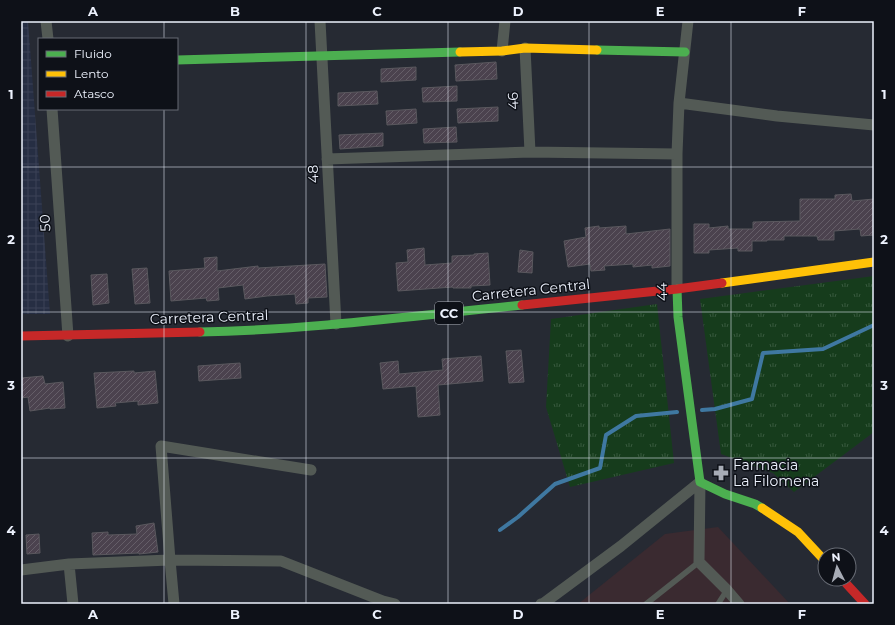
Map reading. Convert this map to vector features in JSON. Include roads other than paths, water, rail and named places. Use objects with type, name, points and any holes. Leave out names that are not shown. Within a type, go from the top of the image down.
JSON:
[{"type":"main road","points":[[178,60],[502,51],[525,48],[685,52]]},
{"type":"main road","name":"Carretera Central","points":[[21,336],[260,330],[336,324],[677,289],[874,262]]},
{"type":"main road","name":"44","points":[[677,289],[678,317],[700,482]]},
{"type":"main road","points":[[700,482],[725,494],[755,504],[798,532],[817,552]]},
{"type":"main road","points":[[849,587],[865,604]]},
{"type":"street","points":[[46,21],[48,38]]},
{"type":"street","name":"48","points":[[320,21],[336,324]]},
{"type":"street","points":[[502,51],[505,21]]},
{"type":"street","name":"44","points":[[677,289],[677,154],[679,102],[688,21]]},
{"type":"street","name":"46","points":[[525,48],[530,152]]},
{"type":"street","points":[[679,102],[777,116],[874,125]]},
{"type":"street","name":"50","points":[[52,110],[68,336]]},
{"type":"street","points":[[327,159],[530,152],[677,154]]},
{"type":"street","points":[[174,604],[161,446],[311,470]]},
{"type":"street","points":[[541,604],[621,546],[700,482]]},
{"type":"street","name":"44","points":[[699,562],[700,482]]},
{"type":"street","points":[[21,570],[69,564],[170,560],[281,561],[395,604]]},
{"type":"street","points":[[699,562],[739,604]]},
{"type":"street","points":[[69,564],[73,604]]},
{"type":"lane","points":[[646,604],[699,562]]},
{"type":"lane","points":[[718,604],[727,590]]},
{"type":"waterway","points":[[702,410],[715,409],[752,399],[763,353],[823,349],[874,325]]},
{"type":"waterway","points":[[500,530],[518,517],[555,484],[600,468],[606,435],[636,416],[677,412]]},
{"type":"place","name":"Farmacia La Filomena","points":[[721,473]]}]
